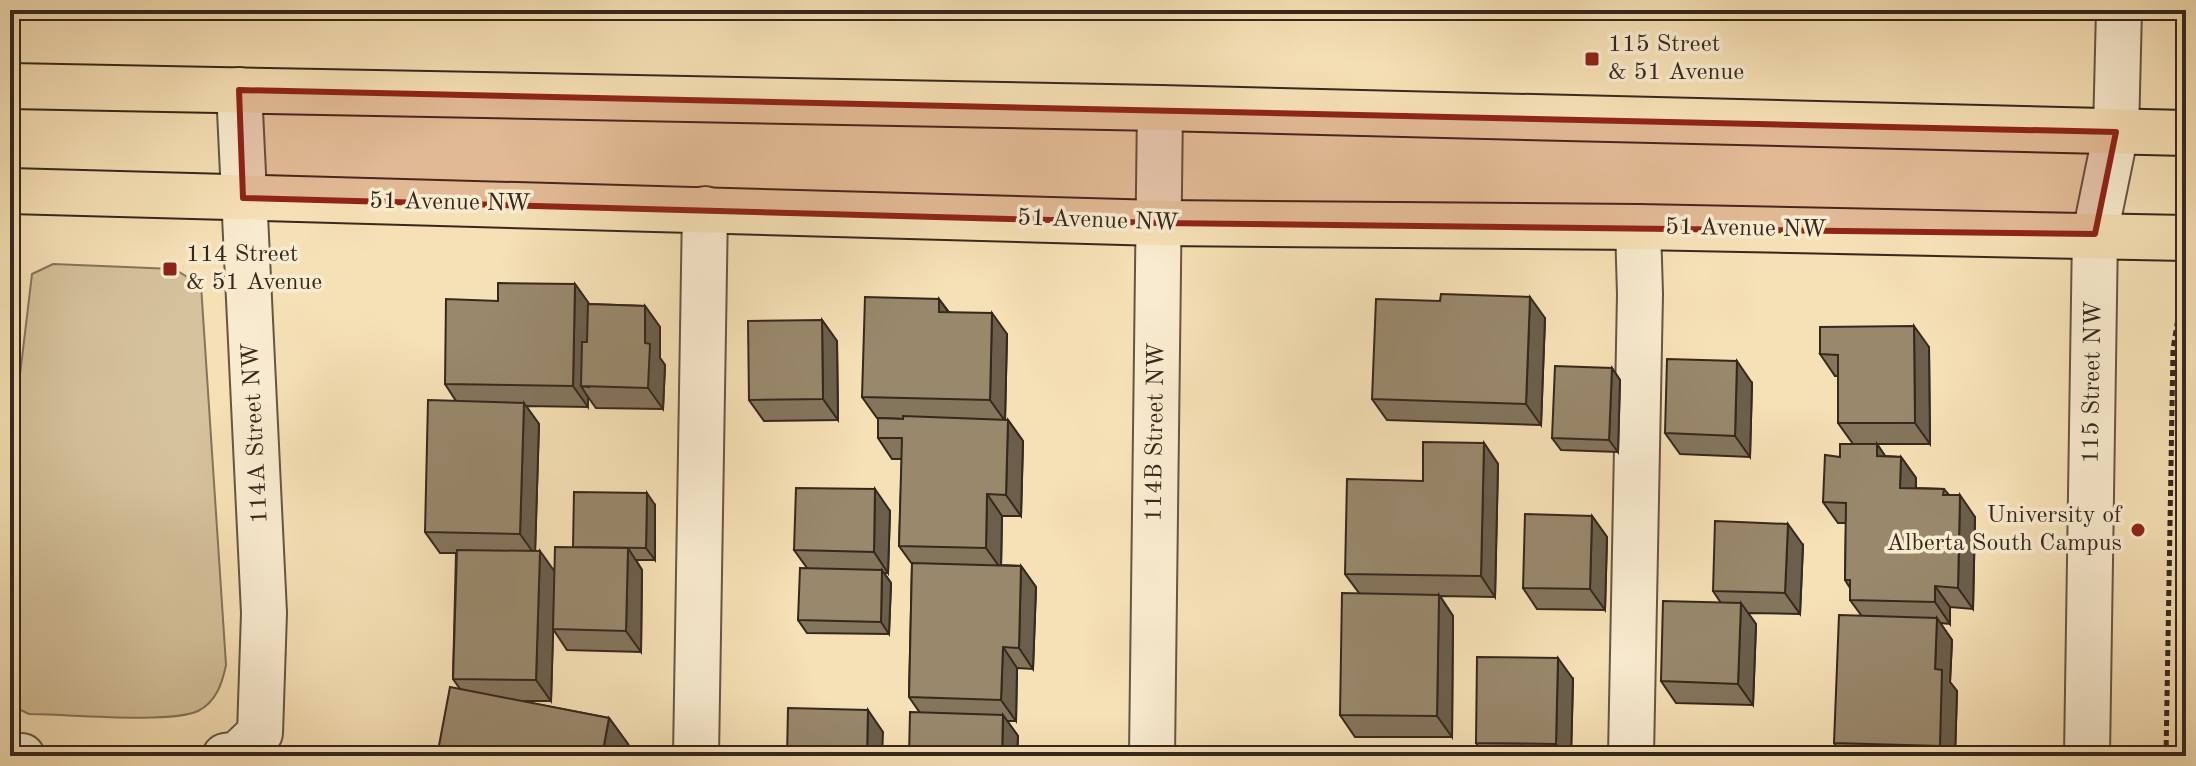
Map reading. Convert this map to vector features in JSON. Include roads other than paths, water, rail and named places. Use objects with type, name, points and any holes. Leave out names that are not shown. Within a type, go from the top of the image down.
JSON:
[{"type":"main road","points":[[10,86],[1160,108],[2186,133]]},
{"type":"main road","name":"51 Avenue NW","points":[[10,191],[1159,223],[1638,227],[2186,238]]},
{"type":"street","name":"115 Street NW","points":[[2087,756],[2095,234],[2116,132],[2119,10]]},
{"type":"street","name":"114A Street NW","points":[[225,756],[238,754],[260,733],[263,700],[264,613],[239,90]]},
{"type":"street","name":"114B Street NW","points":[[1152,756],[1160,108]]},
{"type":"street","points":[[696,756],[705,209]]},
{"type":"street","points":[[1631,756],[1640,294],[1638,227]]},
{"type":"street","points":[[10,756],[22,756]]},
{"type":"place","name":"115 Street & 51 Avenue","points":[[1592,59]]},
{"type":"place","name":"114 Street & 51 Avenue","points":[[170,269]]},
{"type":"place","name":"University of Alberta South Campus","points":[[2138,530]]}]
